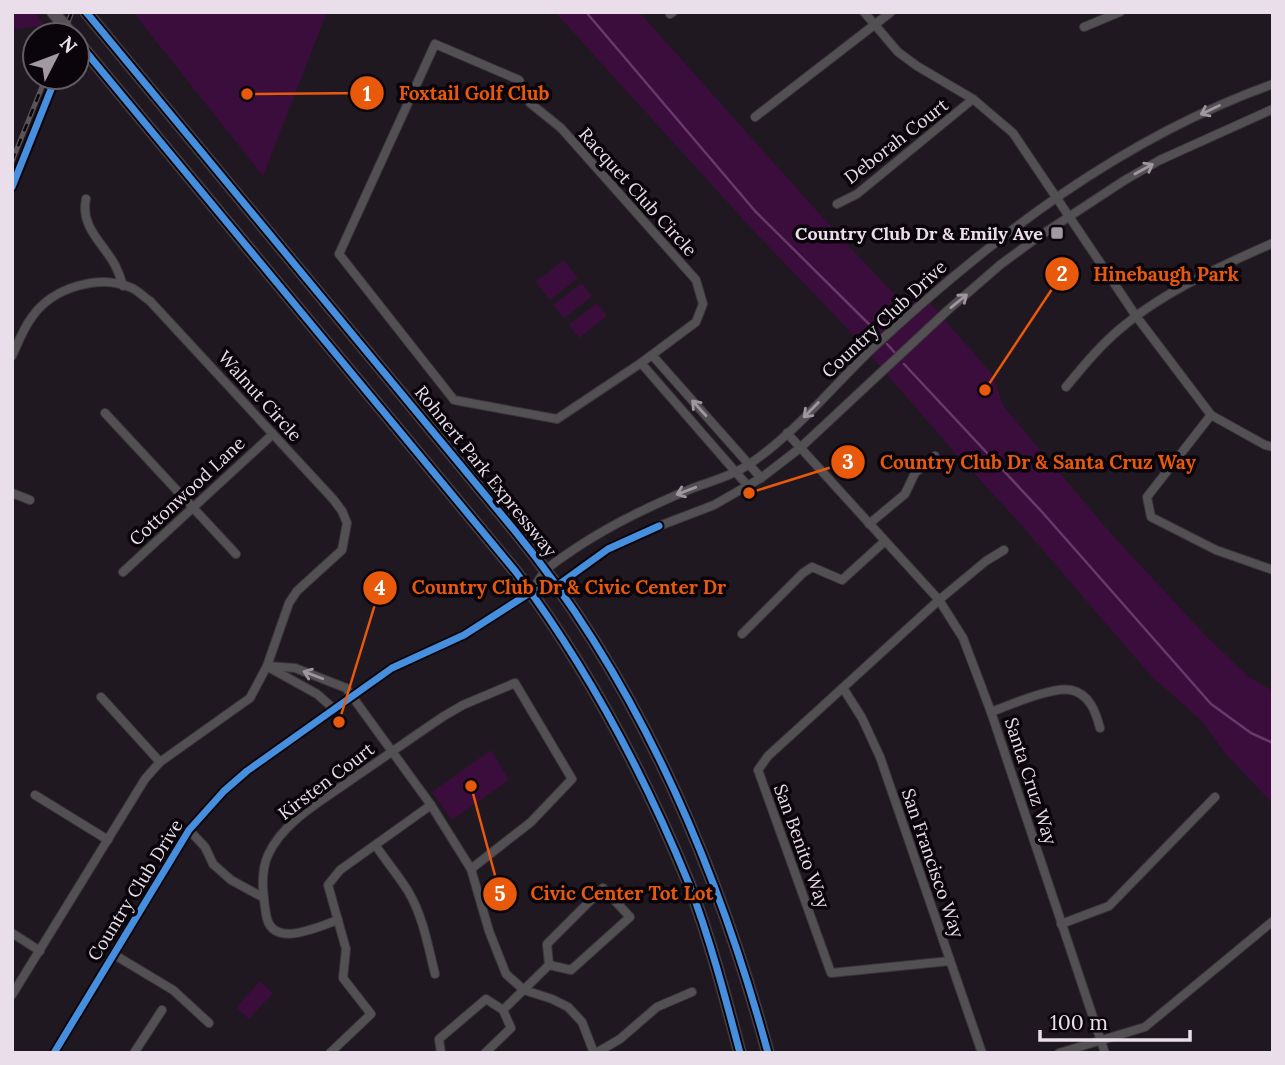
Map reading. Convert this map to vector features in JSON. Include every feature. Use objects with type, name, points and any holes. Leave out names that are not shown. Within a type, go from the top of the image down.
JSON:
[{"type":"main road","name":"Rohnert Park Expressway","points":[[86,12],[558,585],[621,683],[703,853],[734,936],[768,1053]]},
{"type":"main road","points":[[91,58],[544,608],[627,750],[689,885],[740,1053]]},
{"type":"street","points":[[864,12],[898,52],[974,99],[1013,132],[1136,316],[1212,415],[1273,447]]},
{"type":"street","points":[[755,117],[891,12]]},
{"type":"street","points":[[1084,27],[1119,12]]},
{"type":"street","name":"Racquet Club Circle","points":[[435,44],[519,80],[530,103],[561,128],[695,281],[703,304],[696,322],[641,363],[557,419],[454,400],[340,254],[435,44]]},
{"type":"street","name":"Country Club Drive","points":[[531,592],[547,570],[599,532],[653,504],[749,465],[787,433],[892,330],[992,244],[1057,197],[1141,145],[1215,107],[1273,85]]},
{"type":"street","name":"Deborah Court","points":[[837,204],[857,194],[974,99]]},
{"type":"street","name":"Country Club Drive","points":[[54,1053],[189,830],[223,791],[247,771],[392,668],[464,635],[531,592],[558,585],[608,549],[714,505],[761,478],[800,448],[1000,265],[1070,215],[1160,160],[1273,109]]},
{"type":"street","points":[[86,199],[84,209],[92,235],[114,263],[123,286]]},
{"type":"street","points":[[1066,387],[1093,355],[1136,316],[1196,280],[1273,243]]},
{"type":"street","name":"Walnut Circle","points":[[12,356],[22,331],[32,316],[51,298],[76,287],[105,283],[132,289],[150,300],[333,499],[347,523],[342,550],[297,591],[289,603],[268,666],[250,698],[160,762],[145,779],[12,995]]},
{"type":"street","points":[[652,355],[761,478]]},
{"type":"street","points":[[641,363],[747,485]]},
{"type":"street","points":[[105,413],[236,554]]},
{"type":"street","points":[[1212,415],[1147,497],[1152,517],[1216,550],[1273,570]]},
{"type":"street","name":"Santa Cruz Way","points":[[787,433],[939,600],[963,638],[991,712],[1105,1053]]},
{"type":"street","name":"Cottonwood Lane","points":[[123,572],[273,434]]},
{"type":"street","points":[[869,524],[905,494],[915,473],[935,456]]},
{"type":"street","points":[[12,493],[30,500]]},
{"type":"street","points":[[742,634],[803,573],[812,568],[820,569],[842,580],[885,541]]},
{"type":"street","name":"San Benito Way","points":[[950,961],[831,974],[758,770],[768,756],[939,600],[986,561],[1004,550]]},
{"type":"street","points":[[268,666],[295,668],[346,688],[353,696],[430,805],[471,869],[489,931],[506,974],[524,990],[568,1007],[582,1022],[595,1053],[620,1039],[657,1007],[692,992]]},
{"type":"street","points":[[268,666],[317,694],[334,709]]},
{"type":"street","name":"Kirsten Court","points":[[338,920],[288,935],[274,930],[267,922],[263,879],[267,858],[278,837],[307,811],[392,751],[463,705],[515,683],[572,779],[531,822],[471,869]]},
{"type":"street","name":"San Francisco Way","points":[[843,688],[862,718],[880,757],[982,1053]]},
{"type":"street","points":[[991,712],[1054,691],[1071,690],[1084,697],[1094,709],[1100,728]]},
{"type":"street","points":[[102,697],[160,762]]},
{"type":"street","points":[[35,795],[108,840]]},
{"type":"street","points":[[1061,924],[1109,906],[1215,797]]},
{"type":"street","points":[[330,1053],[371,1014],[343,978],[346,948],[328,885],[340,870],[430,805]]},
{"type":"street","name":"Country Club Drive","points":[[189,830],[205,847],[213,864],[231,880],[264,898]]},
{"type":"street","points":[[376,846],[408,891],[417,909],[435,974]]},
{"type":"street","points":[[603,888],[630,917],[572,970],[549,965],[547,943],[603,888]]},
{"type":"street","points":[[1059,1053],[1145,1027],[1273,921]]},
{"type":"street","points":[[12,933],[40,951]]},
{"type":"street","name":"Country Club Drive","points":[[113,954],[173,990],[209,1023]]},
{"type":"street","points":[[503,1010],[549,965]]},
{"type":"street","points":[[442,1053],[439,1039],[486,999],[503,1010],[511,1028],[485,1053]]},
{"type":"street","points":[[134,1053],[162,1010]]},
{"type":"shaded area","points":[[12,12],[35,12],[41,21],[21,21],[21,29],[12,30]]},
{"type":"shaded area","points":[[133,12],[327,12],[263,176]]},
{"type":"shaded area","points":[[555,12],[639,12],[907,308],[923,295],[992,374],[1004,407],[1114,537],[1207,637],[1249,677],[1273,691],[1273,804],[1224,752],[1202,721],[1151,676],[844,325],[749,226]]},
{"type":"shaded area","points":[[564,260],[578,278],[550,300],[536,282]]},
{"type":"shaded area","points":[[582,283],[592,296],[564,318],[553,305]]},
{"type":"shaded area","points":[[597,303],[607,316],[579,338],[569,325]]},
{"type":"shaded area","points":[[491,750],[509,780],[452,820],[432,792]]},
{"type":"shaded area","points":[[260,981],[273,993],[249,1019],[236,1008]]},
{"type":"waterway","points":[[586,12],[755,211],[878,333]]},
{"type":"waterway","points":[[887,344],[896,354]]},
{"type":"waterway","points":[[904,364],[1043,513],[1211,704],[1251,733],[1273,743]]},
{"type":"railway","points":[[68,21],[72,12]]},
{"type":"railway","points":[[12,161],[40,91]]},
{"type":"cycle path","points":[[86,12],[515,531],[600,650],[669,778],[698,845],[748,983],[768,1053]]},
{"type":"cycle path","points":[[91,58],[516,572],[567,645],[612,722],[672,843],[704,926],[740,1053]]},
{"type":"cycle path","points":[[12,187],[50,91]]},
{"type":"cycle path","points":[[54,1053],[189,830],[224,791],[247,771],[392,668],[464,635],[531,592],[558,585],[608,549],[659,526]]},
{"type":"place","name":"Foxtail Golf Club","points":[[247,94]]},
{"type":"place","name":"Country Club Dr & Emily Ave","points":[[1057,233]]},
{"type":"place","name":"Hinebaugh Park","points":[[985,390]]},
{"type":"place","name":"Country Club Dr & Santa Cruz Way","points":[[749,493]]},
{"type":"place","name":"Country Club Dr & Civic Center Dr","points":[[339,722]]},
{"type":"place","name":"Civic Center Tot Lot","points":[[471,786]]}]
